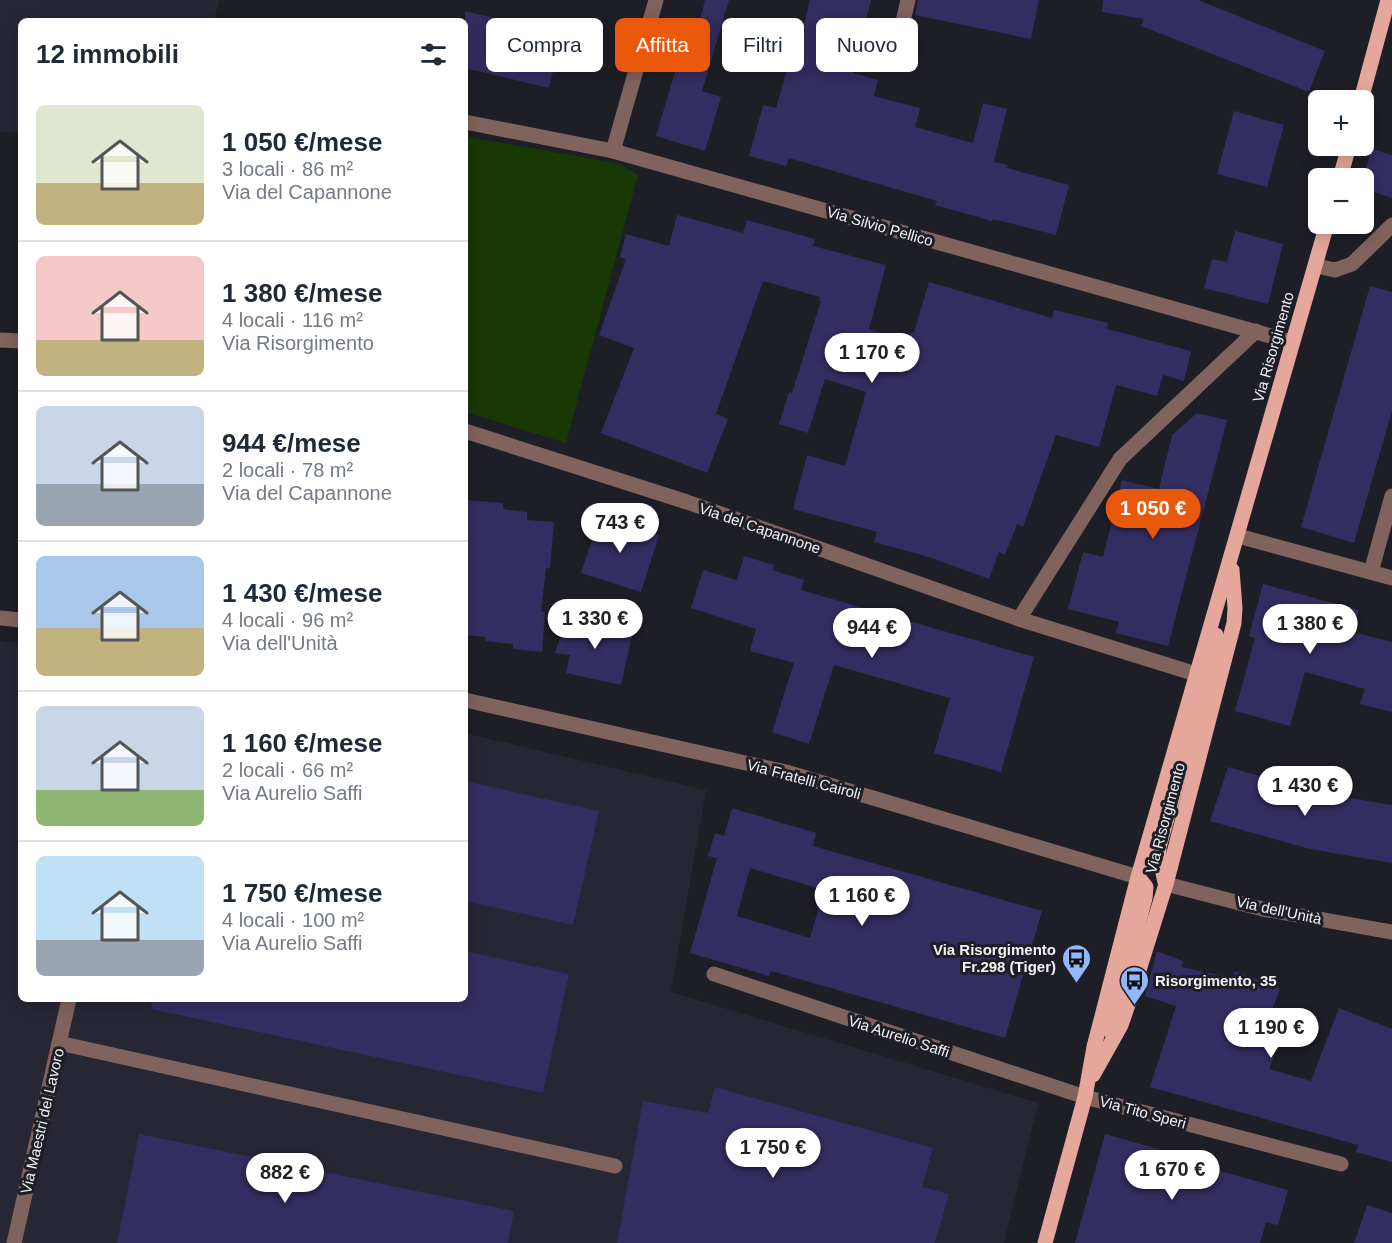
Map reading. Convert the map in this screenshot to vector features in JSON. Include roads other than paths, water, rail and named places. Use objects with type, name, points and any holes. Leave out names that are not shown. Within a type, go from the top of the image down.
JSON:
[{"type":"main road","points":[[1364,90],[1388,0]]},
{"type":"main road","name":"Via Risorgimento","points":[[1045,1243],[1086,1091],[1094,1047],[1138,877],[1324,234]]},
{"type":"main road","name":"Via Risorgimento","points":[[1086,1091],[1123,1020],[1166,884],[1234,623],[1235,608],[1231,574],[1236,543]]},
{"type":"main road","points":[[1166,884],[1161,869],[1160,847],[1213,657],[1220,593]]},
{"type":"main road","points":[[1103,1056],[1146,894],[1144,884],[1138,877]]},
{"type":"street","points":[[613,151],[656,0]]},
{"type":"street","points":[[904,18],[908,0]]},
{"type":"street","name":"Via Silvio Pellico","points":[[468,123],[613,151],[1292,342]]},
{"type":"street","points":[[1316,266],[1335,270],[1352,264],[1392,225]]},
{"type":"street","points":[[1019,619],[1120,459],[1256,331]]},
{"type":"street","points":[[0,340],[18,341]]},
{"type":"street","name":"Via del Capannone","points":[[468,432],[687,502],[1019,619],[1196,674]]},
{"type":"street","points":[[1371,572],[1392,496]]},
{"type":"street","points":[[1236,543],[1392,578]]},
{"type":"street","points":[[0,618],[18,620]]},
{"type":"street","name":"Via Fratelli Cairoli","points":[[468,701],[786,772],[1138,877]]},
{"type":"street","name":"Via dell'Unità","points":[[1166,884],[1263,909],[1392,932]]},
{"type":"street","name":"Via Aurelio Saffi","points":[[714,974],[1086,1091]]},
{"type":"street","name":"Via Maestri del Lavoro","points":[[14,1243],[68,1002]]},
{"type":"street","points":[[59,1043],[615,1166]]},
{"type":"street","name":"Via Tito Speri","points":[[1086,1091],[1341,1164]]},
{"type":"place","name":"Via Risorgimento Fr.298 (Tiger)","points":[[1077,984]]},
{"type":"place","name":"Risorgimento, 35","points":[[1134,1006]]}]
